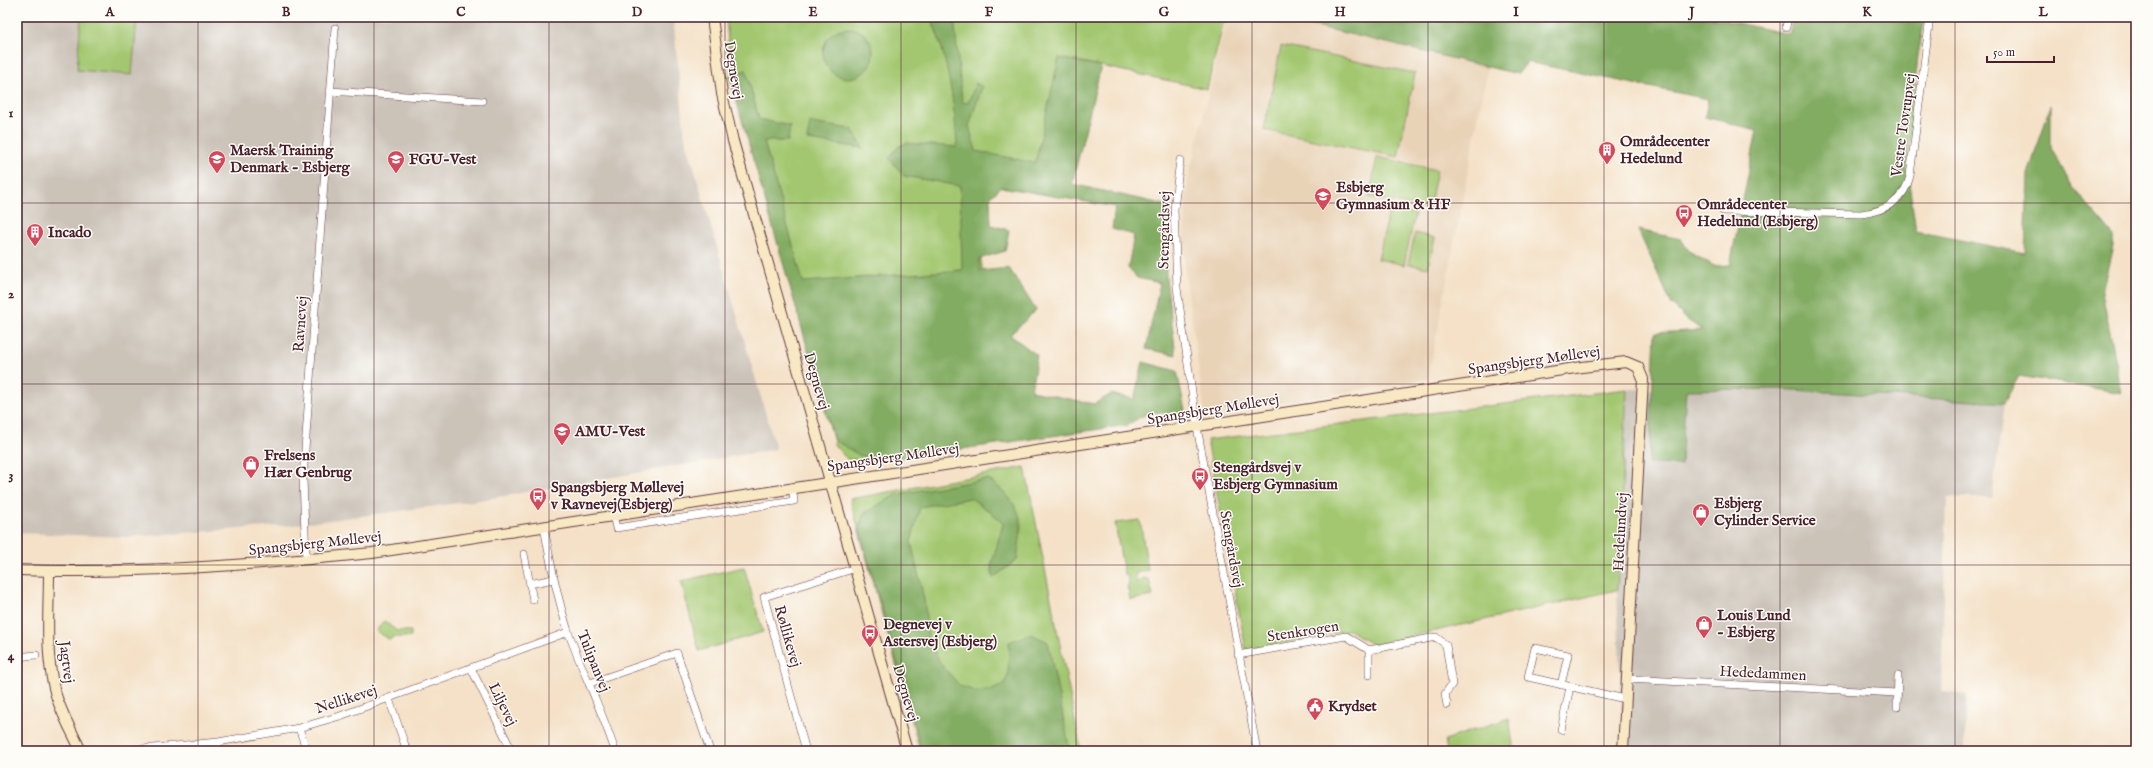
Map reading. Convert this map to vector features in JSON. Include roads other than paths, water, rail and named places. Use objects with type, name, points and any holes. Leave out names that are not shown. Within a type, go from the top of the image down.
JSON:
[{"type":"street","name":"Degnevej","points":[[712,17],[722,94],[733,141],[829,482],[856,568],[907,751]]},
{"type":"street","points":[[1786,27],[1788,17]]},
{"type":"street","name":"Vestre Tovrupvej","points":[[1723,211],[1861,214],[1884,209],[1902,197],[1910,176],[1930,17]]},
{"type":"street","name":"Ravnevej","points":[[306,560],[302,478],[335,28]]},
{"type":"street","points":[[330,91],[482,101]]},
{"type":"street","name":"Stengårdsvej","points":[[1180,160],[1174,209],[1174,253],[1177,288],[1197,427],[1238,655],[1257,751]]},
{"type":"street","name":"Spangsbjerg Møllevej","points":[[17,570],[49,571],[216,567],[372,553],[1582,367],[1626,362],[1638,367]]},
{"type":"street","name":"Hedelundvej","points":[[1623,751],[1643,379],[1638,367]]},
{"type":"street","name":"Tulipanvej","points":[[544,526],[553,579],[568,632],[590,683],[615,751]]},
{"type":"street","points":[[524,554],[533,600]]},
{"type":"street","name":"Røllikevej","points":[[806,751],[764,597],[856,568]]},
{"type":"street","name":"Jagtvej","points":[[49,571],[48,654],[51,672],[62,710],[81,751]]},
{"type":"street","points":[[530,584],[553,579]]},
{"type":"street","name":"Nellikevej","points":[[121,751],[218,742],[299,728],[389,699],[568,632]]},
{"type":"street","name":"Stenkrogen","points":[[1238,655],[1346,636],[1369,650]]},
{"type":"street","points":[[1369,675],[1369,650],[1436,637],[1446,645],[1452,684],[1445,694],[1447,705]]},
{"type":"street","points":[[1561,685],[1568,655],[1535,648],[1528,677],[1561,685],[1625,699]]},
{"type":"street","points":[[590,683],[677,653],[710,751]]},
{"type":"street","points":[[17,657],[36,655]]},
{"type":"street","name":"Liljevej","points":[[471,668],[512,751]]},
{"type":"street","points":[[1897,707],[1898,676]]},
{"type":"street","name":"Hededammen","points":[[1627,679],[1897,693]]},
{"type":"street","points":[[1561,730],[1570,687]]},
{"type":"street","points":[[389,699],[407,751]]},
{"type":"street","points":[[299,728],[308,751]]},
{"type":"street","points":[[218,742],[218,751]]},
{"type":"place","name":"Områdecenter Hedelund","points":[[1607,165]]},
{"type":"place","name":"Maersk Training Denmark - Esbjerg","points":[[217,174]]},
{"type":"place","name":"FGU-Vest","points":[[396,174]]},
{"type":"place","name":"Esbjerg Gymnasium & HF","points":[[1323,211]]},
{"type":"place","name":"Områdecenter Hedelund (Esbjerg)","points":[[1684,228]]},
{"type":"place","name":"Incado","points":[[35,247]]},
{"type":"place","name":"AMU-Vest","points":[[562,446]]},
{"type":"place","name":"Frelsens Hær Genbrug","points":[[251,479]]},
{"type":"place","name":"Stengårdsvej v Esbjerg Gymnasium","points":[[1200,491]]},
{"type":"place","name":"Spangsbjerg Møllevej v Ravnevej(Esbjerg)","points":[[538,511]]},
{"type":"place","name":"Esbjerg Cylinder Service","points":[[1701,527]]},
{"type":"place","name":"Louis Lund - Esbjerg","points":[[1704,639]]},
{"type":"place","name":"Degnevej v Astersvej (Esbjerg)","points":[[870,648]]},
{"type":"place","name":"Krydset","points":[[1315,721]]}]
